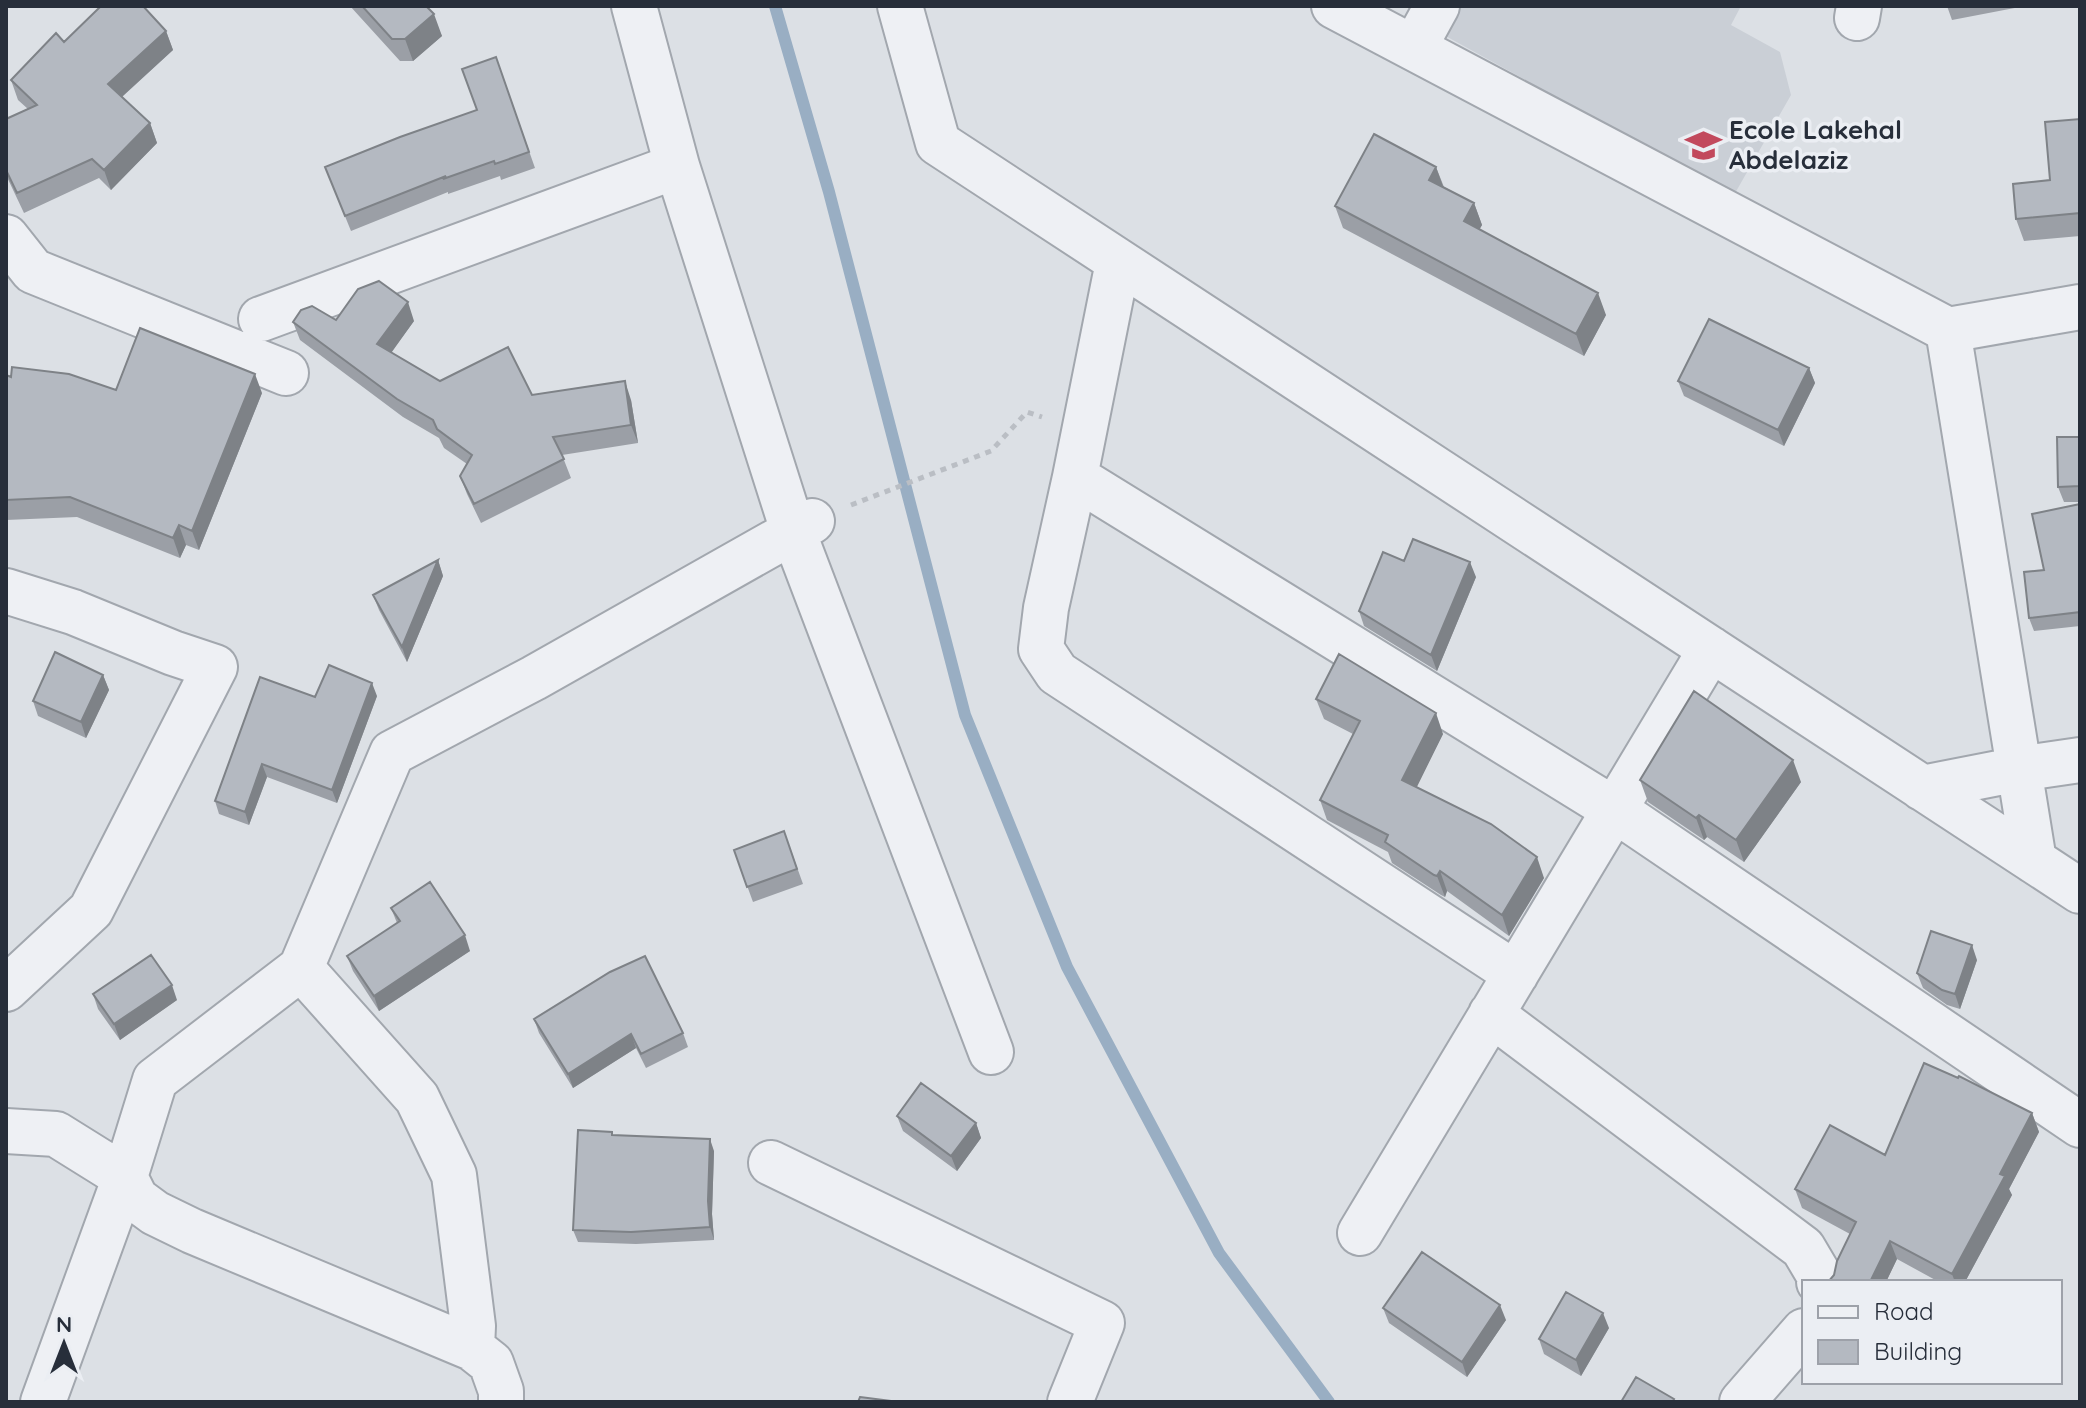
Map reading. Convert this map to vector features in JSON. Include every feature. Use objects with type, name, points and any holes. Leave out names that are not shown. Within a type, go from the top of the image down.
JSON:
[{"type":"street","points":[[634,6],[677,166],[802,526],[991,1052]]},
{"type":"street","points":[[900,6],[938,143],[2080,891]]},
{"type":"street","points":[[1334,6],[1948,330],[2080,307]]},
{"type":"street","points":[[1414,48],[1437,6]]},
{"type":"street","points":[[261,319],[677,166]]},
{"type":"street","points":[[6,237],[33,271],[286,373]]},
{"type":"street","points":[[1118,262],[1046,608],[1041,649],[1057,673],[1516,974]]},
{"type":"street","points":[[1948,330],[2034,861]]},
{"type":"street","points":[[1075,477],[1615,810],[2080,1125]]},
{"type":"street","points":[[43,1402],[125,1177],[155,1080],[301,968],[392,753],[534,678],[802,526]]},
{"type":"street","points":[[6,591],[73,612],[215,667],[91,910],[6,989]]},
{"type":"street","points":[[1360,1233],[1711,649]]},
{"type":"street","points":[[1922,788],[2080,760]]},
{"type":"street","points":[[301,968],[417,1098],[454,1175],[473,1326],[472,1348]]},
{"type":"street","points":[[1491,1014],[1803,1248],[1819,1280]]},
{"type":"street","points":[[6,1131],[56,1134],[125,1177],[136,1199],[155,1213],[472,1348],[491,1363],[501,1391],[501,1402]]},
{"type":"street","points":[[771,1163],[1102,1323],[1070,1402]]},
{"type":"street","points":[[1742,1402],[1802,1333]]},
{"type":"path","points":[[802,526],[991,451],[1027,412],[1085,429]]},
{"type":"shaded area","name":"Ecole Lakehal Abdelaziz","points":[[1458,6],[1741,6],[1731,25],[1780,52],[1791,95],[1734,195],[1442,34]]},
{"type":"building","points":[[101,6],[143,6],[166,31],[108,84],[150,123],[104,170],[92,159],[17,193],[6,170],[6,119],[37,105],[11,80],[56,33],[64,42]]},
{"type":"building","points":[[362,6],[426,6],[434,14],[405,39],[392,39]]},
{"type":"building","points":[[496,57],[529,152],[443,179],[446,176],[345,216],[325,167],[477,110],[462,69]]},
{"type":"building","points":[[2080,119],[2080,213],[2016,219],[2013,184],[2050,180],[2045,122]]},
{"type":"building","points":[[1374,134],[1436,167],[1429,180],[1474,203],[1464,221],[1598,293],[1576,334],[1335,206]]},
{"type":"building","points":[[379,281],[408,302],[377,344],[440,381],[508,347],[532,395],[625,381],[631,425],[553,437],[564,459],[474,504],[460,476],[472,455],[437,429],[433,420],[397,399],[293,322],[301,310],[312,306],[336,320],[358,289]]},
{"type":"building","points":[[1709,319],[1809,368],[1778,430],[1678,381]]},
{"type":"building","points":[[140,328],[255,374],[192,531],[179,525],[173,538],[70,497],[6,500],[6,375],[11,377],[12,367],[69,374],[116,390]]},
{"type":"building","points":[[2057,437],[2080,437],[2080,486],[2058,487]]},
{"type":"building","points":[[2080,504],[2080,612],[2029,618],[2024,572],[2044,570],[2032,514]]},
{"type":"building","points":[[1413,539],[1470,562],[1431,655],[1359,611],[1383,552],[1404,561]]},
{"type":"building","points":[[438,560],[402,647],[373,595]]},
{"type":"building","points":[[55,652],[103,675],[81,722],[33,701]]},
{"type":"building","points":[[1339,654],[1436,713],[1402,780],[1491,824],[1537,857],[1502,915],[1440,871],[1437,876],[1434,875],[1385,842],[1388,835],[1320,800],[1360,721],[1316,699]]},
{"type":"building","points":[[329,665],[372,683],[332,790],[262,764],[245,812],[215,801],[260,677],[315,697]]},
{"type":"building","points":[[1694,691],[1793,760],[1736,840],[1699,815],[1696,818],[1640,780]]},
{"type":"building","points":[[784,831],[797,869],[747,887],[734,850]]},
{"type":"building","points":[[430,882],[465,935],[374,996],[347,956],[400,921],[391,908]]},
{"type":"building","points":[[1931,931],[1972,945],[1955,994],[1942,990],[1917,973]]},
{"type":"building","points":[[151,955],[172,985],[114,1024],[93,994]]},
{"type":"building","points":[[645,956],[683,1033],[641,1054],[631,1034],[568,1074],[534,1019],[610,972]]},
{"type":"building","points":[[1924,1063],[1959,1076],[2032,1113],[2000,1174],[2005,1176],[1952,1274],[1890,1241],[1871,1280],[1830,1280],[1856,1222],[1795,1189],[1830,1125],[1885,1155]]},
{"type":"building","points":[[921,1083],[976,1123],[951,1156],[897,1116]]},
{"type":"building","points":[[578,1130],[612,1132],[612,1135],[710,1139],[710,1227],[631,1232],[573,1230]]},
{"type":"building","points":[[1422,1252],[1500,1305],[1462,1362],[1383,1308]]},
{"type":"building","points":[[1566,1292],[1603,1313],[1576,1360],[1539,1339]]},
{"type":"building","points":[[1636,1377],[1674,1399],[1672,1402],[1621,1402]]},
{"type":"building","points":[[860,1397],[899,1402],[858,1402]]},
{"type":"waterway","points":[[775,6],[829,192],[965,715],[1067,967],[1219,1253],[1329,1402]]},
{"type":"place","name":"Ecole Lakehal Abdelaziz","points":[[1703,145]]}]
